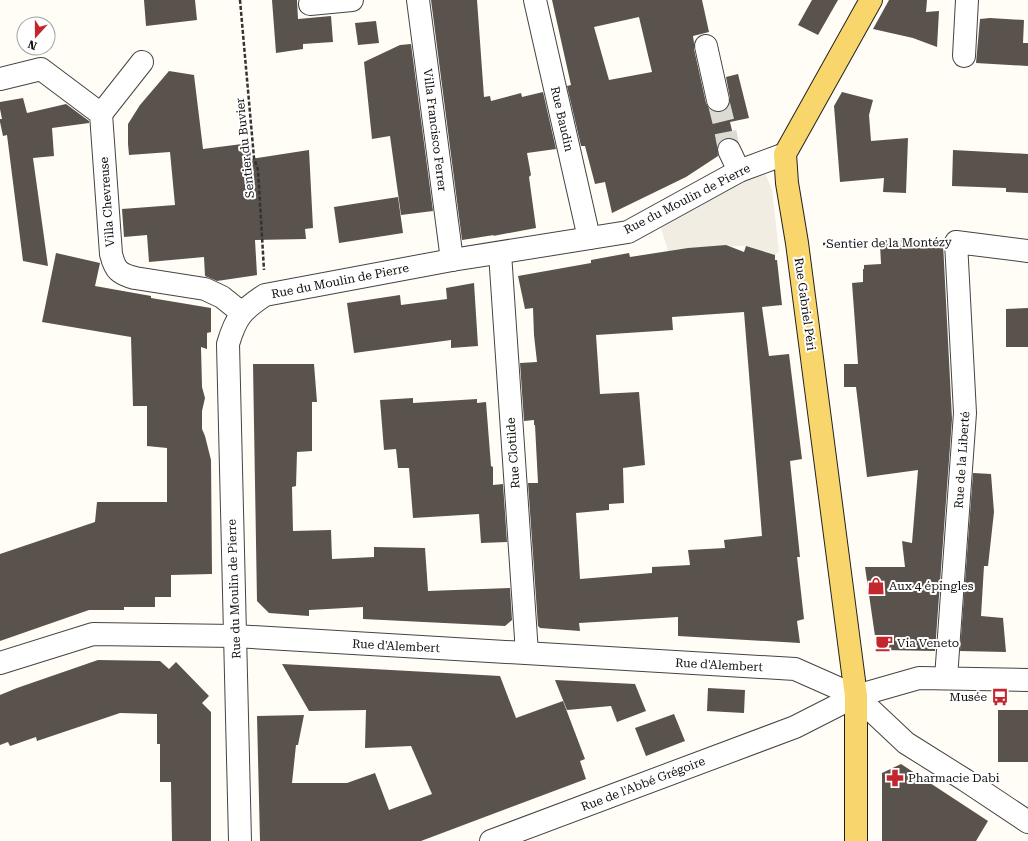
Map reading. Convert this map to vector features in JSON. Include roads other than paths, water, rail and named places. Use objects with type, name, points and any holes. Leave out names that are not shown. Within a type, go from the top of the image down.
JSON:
[{"type":"main road","points":[[785,154],[871,0]]},
{"type":"main road","name":"Rue Gabriel Péri","points":[[785,154],[787,184],[797,243],[856,696],[856,841]]},
{"type":"street","points":[[310,4],[352,0]]},
{"type":"street","name":"Villa Francisco Ferrer","points":[[418,0],[452,260]]},
{"type":"street","name":"Rue Baudin","points":[[535,0],[589,238]]},
{"type":"street","points":[[964,56],[967,0]]},
{"type":"street","points":[[706,46],[718,100]]},
{"type":"street","points":[[0,79],[41,69],[101,114],[142,62]]},
{"type":"street","name":"Villa Chevreuse","points":[[101,114],[113,265],[118,271],[126,276],[205,290],[222,297],[242,313]]},
{"type":"street","points":[[729,150],[739,171]]},
{"type":"street","name":"Rue du Moulin de Pierre","points":[[240,841],[228,344],[233,327],[242,313],[265,295],[452,260],[628,232],[739,171],[785,154]]},
{"type":"street","name":"Sentier de la Montézy","points":[[956,242],[1028,250]]},
{"type":"street","name":"Rue de la Liberté","points":[[946,678],[965,413],[956,242]]},
{"type":"street","name":"Rue Clotilde","points":[[500,253],[527,653]]},
{"type":"street","name":"Rue d'Alembert","points":[[0,663],[93,634],[235,636],[795,669],[856,696]]},
{"type":"street","name":"Rue de l'Abbé Grégoire","points":[[491,841],[538,833],[795,727],[856,696],[919,678],[1028,680]]},
{"type":"street","points":[[856,696],[906,743],[1028,822]]},
{"type":"tunnel","points":[[718,100],[729,150]]},
{"type":"place","name":"Aux 4 épingles","points":[[876,586]]},
{"type":"place","name":"Via Veneto","points":[[884,643]]},
{"type":"place","name":"Musée","points":[[1000,697]]},
{"type":"place","name":"Pharmacie Dabi","points":[[895,778]]}]
